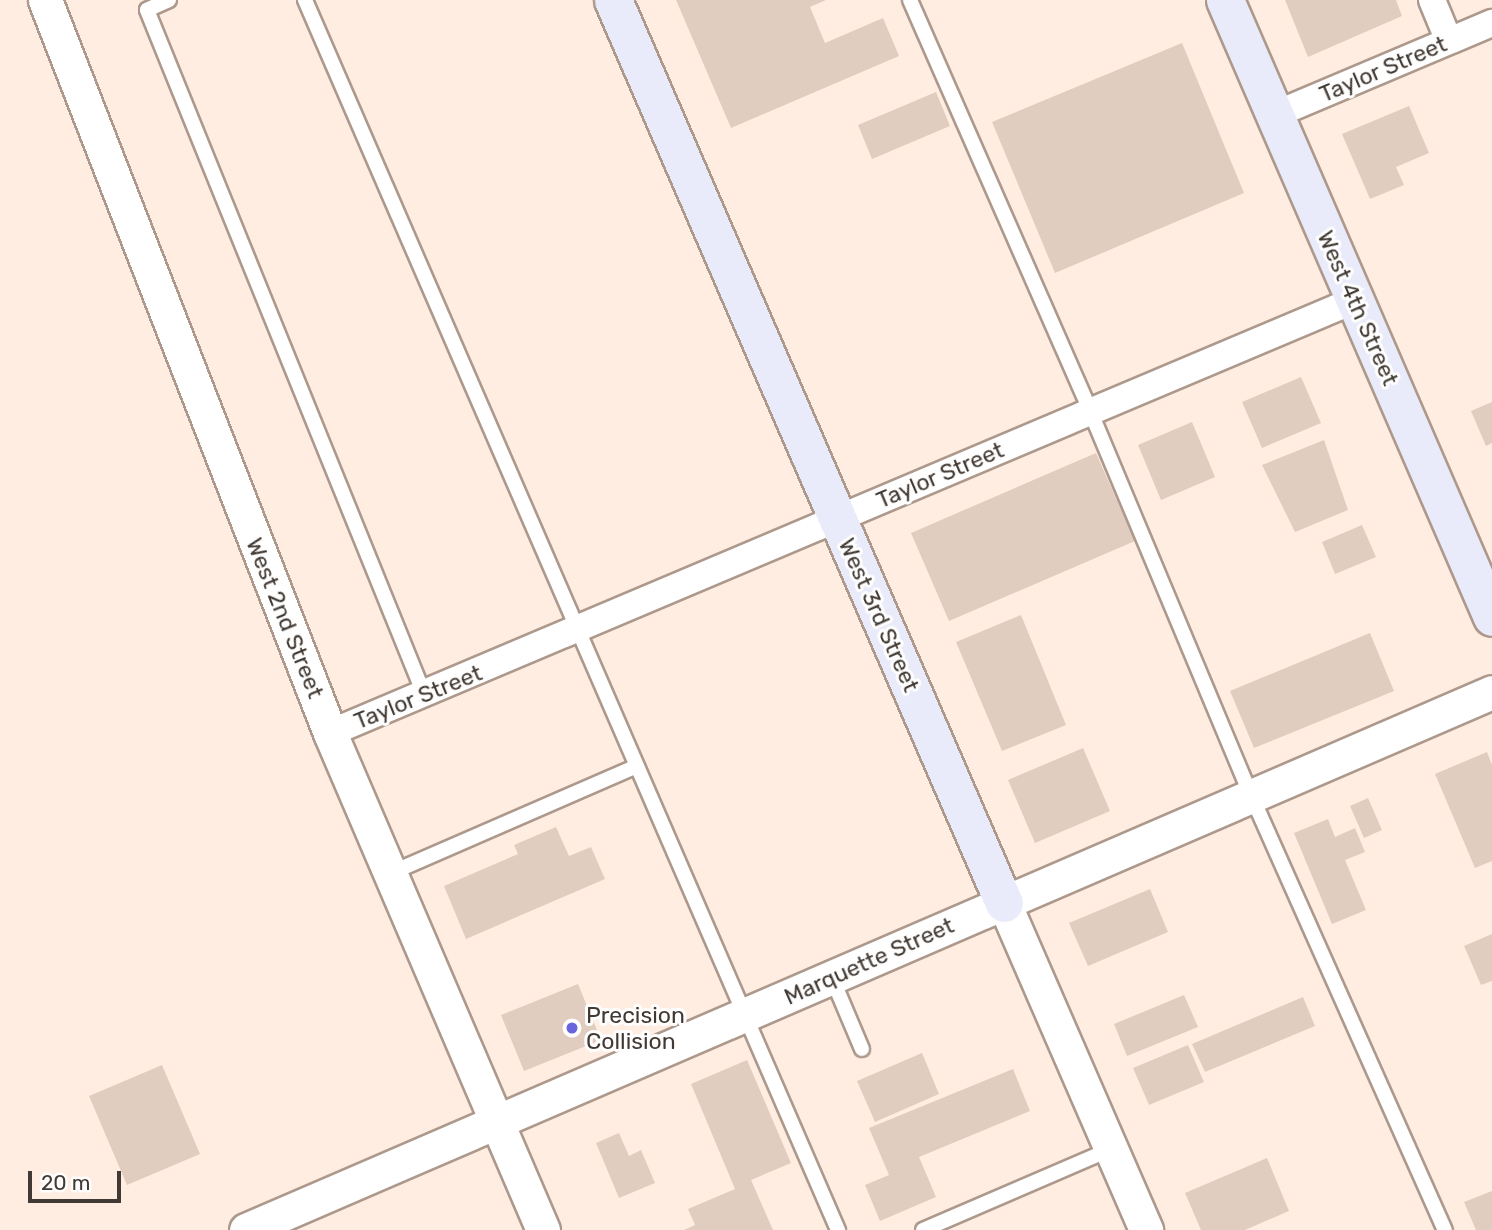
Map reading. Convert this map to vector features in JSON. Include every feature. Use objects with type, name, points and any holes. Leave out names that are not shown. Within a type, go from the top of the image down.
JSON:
[{"type":"main road","name":"West 3rd Street","points":[[612,0],[1004,903]]},
{"type":"main road","name":"West 4th Street","points":[[1225,0],[1492,617]]},
{"type":"street","name":"West 2nd Street","points":[[45,0],[330,733],[543,1230]]},
{"type":"street","points":[[1432,0],[1449,41]]},
{"type":"street","name":"Taylor Street","points":[[1274,115],[1492,23]]},
{"type":"street","name":"Taylor Street","points":[[330,733],[1355,300]]},
{"type":"street","name":"Marquette Street","points":[[246,1230],[498,1124],[1492,692]]},
{"type":"street","name":"West 3rd Street","points":[[1004,903],[1146,1230]]},
{"type":"lane","points":[[169,0],[147,10],[424,694]]},
{"type":"lane","points":[[305,0],[576,631],[838,1230]]},
{"type":"lane","points":[[910,0],[1091,413],[1252,797],[1445,1230]]},
{"type":"lane","points":[[391,873],[635,767]]},
{"type":"lane","points":[[832,978],[862,1049]]},
{"type":"lane","points":[[923,1230],[1111,1149]]},
{"type":"building","points":[[676,0],[826,0],[810,7],[825,43],[883,18],[899,56],[731,128]]},
{"type":"building","points":[[1285,0],[1396,0],[1402,16],[1308,57]]},
{"type":"building","points":[[1182,43],[1244,193],[1055,273],[992,122]]},
{"type":"building","points":[[936,92],[950,126],[872,159],[858,125]]},
{"type":"building","points":[[1409,106],[1429,153],[1396,167],[1404,185],[1370,199],[1342,134]]},
{"type":"building","points":[[1301,377],[1321,423],[1262,448],[1242,402]]},
{"type":"building","points":[[1492,402],[1492,443],[1486,446],[1471,411]]},
{"type":"building","points":[[1192,422],[1215,477],[1161,500],[1138,445]]},
{"type":"building","points":[[1324,440],[1348,510],[1295,532],[1262,465]]},
{"type":"building","points":[[1096,453],[1135,541],[949,621],[911,533]]},
{"type":"building","points":[[1362,525],[1376,557],[1335,574],[1322,542]]},
{"type":"building","points":[[1021,615],[1066,725],[1002,751],[956,642]]},
{"type":"building","points":[[1370,633],[1394,691],[1254,748],[1230,691]]},
{"type":"building","points":[[1083,748],[1110,811],[1035,843],[1008,780]]},
{"type":"building","points":[[1487,752],[1492,765],[1492,861],[1475,868],[1435,774]]},
{"type":"building","points":[[1368,798],[1382,830],[1364,838],[1350,806]]},
{"type":"building","points":[[1328,819],[1335,837],[1355,828],[1365,852],[1345,860],[1366,910],[1332,924],[1294,833]]},
{"type":"building","points":[[556,827],[569,856],[591,847],[605,879],[466,939],[444,886],[518,854],[514,845]]},
{"type":"building","points":[[1150,889],[1168,932],[1088,966],[1069,923]]},
{"type":"building","points":[[1492,934],[1492,981],[1481,985],[1464,946]]},
{"type":"building","points":[[578,984],[601,1040],[524,1071],[501,1015]]},
{"type":"building","points":[[1184,995],[1198,1027],[1127,1056],[1114,1024]]},
{"type":"building","points":[[1303,997],[1315,1026],[1205,1072],[1192,1044]]},
{"type":"building","points":[[1188,1045],[1204,1082],[1149,1105],[1133,1068]]},
{"type":"building","points":[[922,1053],[939,1094],[875,1122],[857,1081]]},
{"type":"building","points":[[747,1060],[791,1163],[751,1180],[773,1230],[684,1230],[695,1225],[688,1209],[735,1189],[691,1084]]},
{"type":"building","points":[[162,1065],[200,1154],[127,1185],[89,1096]]},
{"type":"building","points":[[1013,1069],[1030,1111],[919,1157],[936,1197],[880,1221],[865,1185],[889,1175],[869,1128]]},
{"type":"building","points":[[619,1133],[629,1156],[641,1150],[655,1183],[619,1198],[596,1143]]},
{"type":"building","points":[[1267,1158],[1289,1211],[1245,1230],[1201,1230],[1185,1193]]},
{"type":"building","points":[[1492,1191],[1492,1230],[1476,1230],[1464,1202]]},
{"type":"place","name":"Precision Collision","points":[[572,1028]]}]
